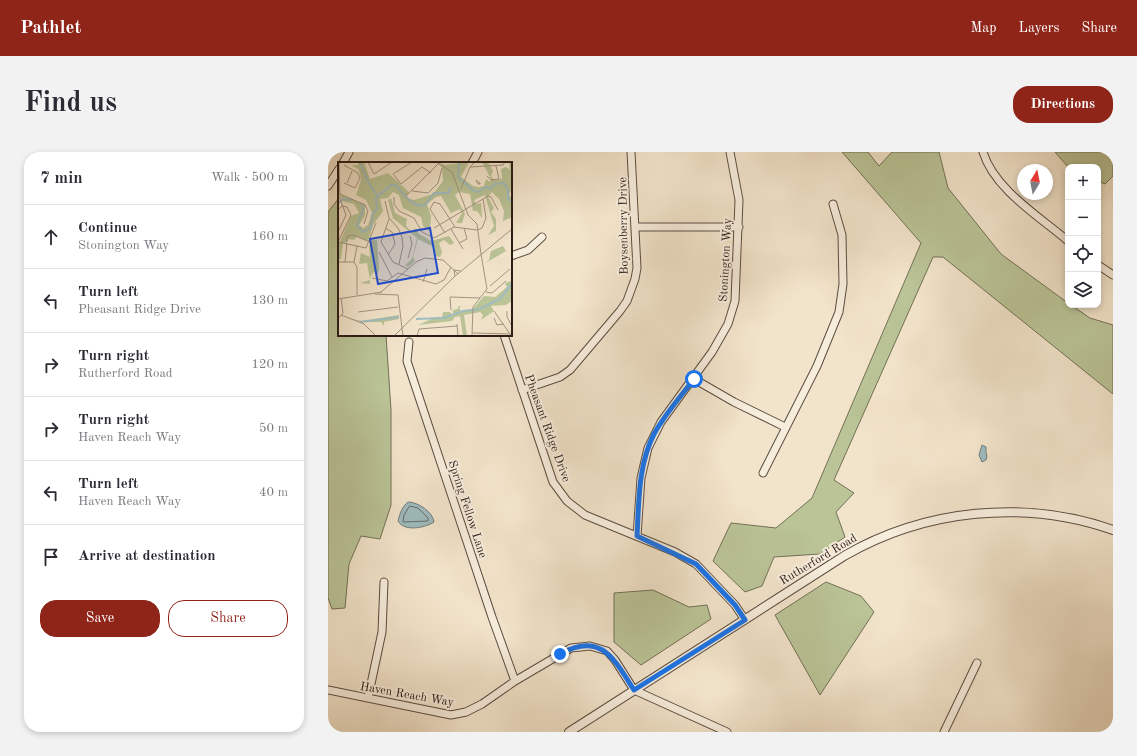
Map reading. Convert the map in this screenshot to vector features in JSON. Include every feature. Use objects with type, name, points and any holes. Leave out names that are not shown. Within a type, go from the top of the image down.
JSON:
[{"type":"street","points":[[344,162],[349,152]]},
{"type":"street","points":[[473,162],[478,152]]},
{"type":"street","name":"Boysenberry Drive","points":[[522,390],[560,377],[570,370],[620,311],[627,300],[635,280],[637,268],[631,152]]},
{"type":"street","name":"Stonington Way","points":[[637,536],[641,478],[648,448],[661,422],[694,379],[712,352],[732,311],[737,290],[739,200],[730,152]]},
{"type":"street","points":[[983,152],[989,167],[1001,184],[1065,238]]},
{"type":"street","points":[[328,186],[338,171]]},
{"type":"street","points":[[763,473],[817,366],[839,312],[843,284],[842,235],[833,204]]},
{"type":"street","points":[[636,227],[739,227]]},
{"type":"street","points":[[512,256],[528,250],[542,237]]},
{"type":"street","points":[[1101,267],[1113,275]]},
{"type":"street","name":"Pheasant Ridge Drive","points":[[504,336],[553,482],[560,494],[585,515],[637,536],[696,564],[730,600],[745,620]]},
{"type":"street","name":"Spring Fellow Lane","points":[[409,342],[407,361],[492,617],[515,681]]},
{"type":"street","points":[[694,379],[734,402],[785,427]]},
{"type":"street","name":"Rutherford Road","points":[[570,732],[858,548],[914,526],[944,518],[976,514],[1032,513],[1077,520],[1113,530]]},
{"type":"street","points":[[368,698],[382,632],[384,582]]},
{"type":"street","name":"Haven Reach Way","points":[[328,690],[451,715],[466,712],[482,704],[515,681],[571,648],[590,646],[607,651],[615,660],[634,690]]},
{"type":"street","points":[[944,732],[977,663]]},
{"type":"street","points":[[634,690],[726,732]]},
{"type":"green space","points":[[842,152],[868,152],[879,166],[892,152],[939,152],[948,188],[1001,254],[1065,301],[1065,308],[1075,308],[1090,318],[1113,325],[1113,394],[943,257],[933,257],[834,480],[854,493],[836,512],[845,537],[820,554],[774,557],[762,586],[745,592],[713,561],[731,523],[776,528],[812,498],[921,243]]},
{"type":"green space","points":[[1055,152],[1113,152],[1113,176],[1105,184],[1101,182],[1101,164],[1065,164]]},
{"type":"green space","points":[[338,199],[338,336],[386,336],[391,410],[391,505],[380,539],[361,536],[349,564],[345,608],[332,609],[328,598],[328,212]]},
{"type":"green space","points":[[826,582],[861,596],[874,612],[820,695],[775,615]]},
{"type":"green space","points":[[653,590],[689,607],[707,605],[711,619],[641,665],[614,642],[614,593]]},
{"type":"water","points":[[982,445],[986,447],[987,456],[986,460],[982,462],[979,455]]},
{"type":"water","points":[[408,502],[412,502],[428,511],[434,522],[415,528],[405,527],[401,524],[398,521],[403,508]]},
{"type":"route","points":[[560,654],[571,648],[580,646],[598,647],[607,651],[615,660],[634,690],[745,620],[735,605],[711,578],[696,564],[675,552],[637,536],[641,478],[648,448],[661,422],[694,379]]}]
